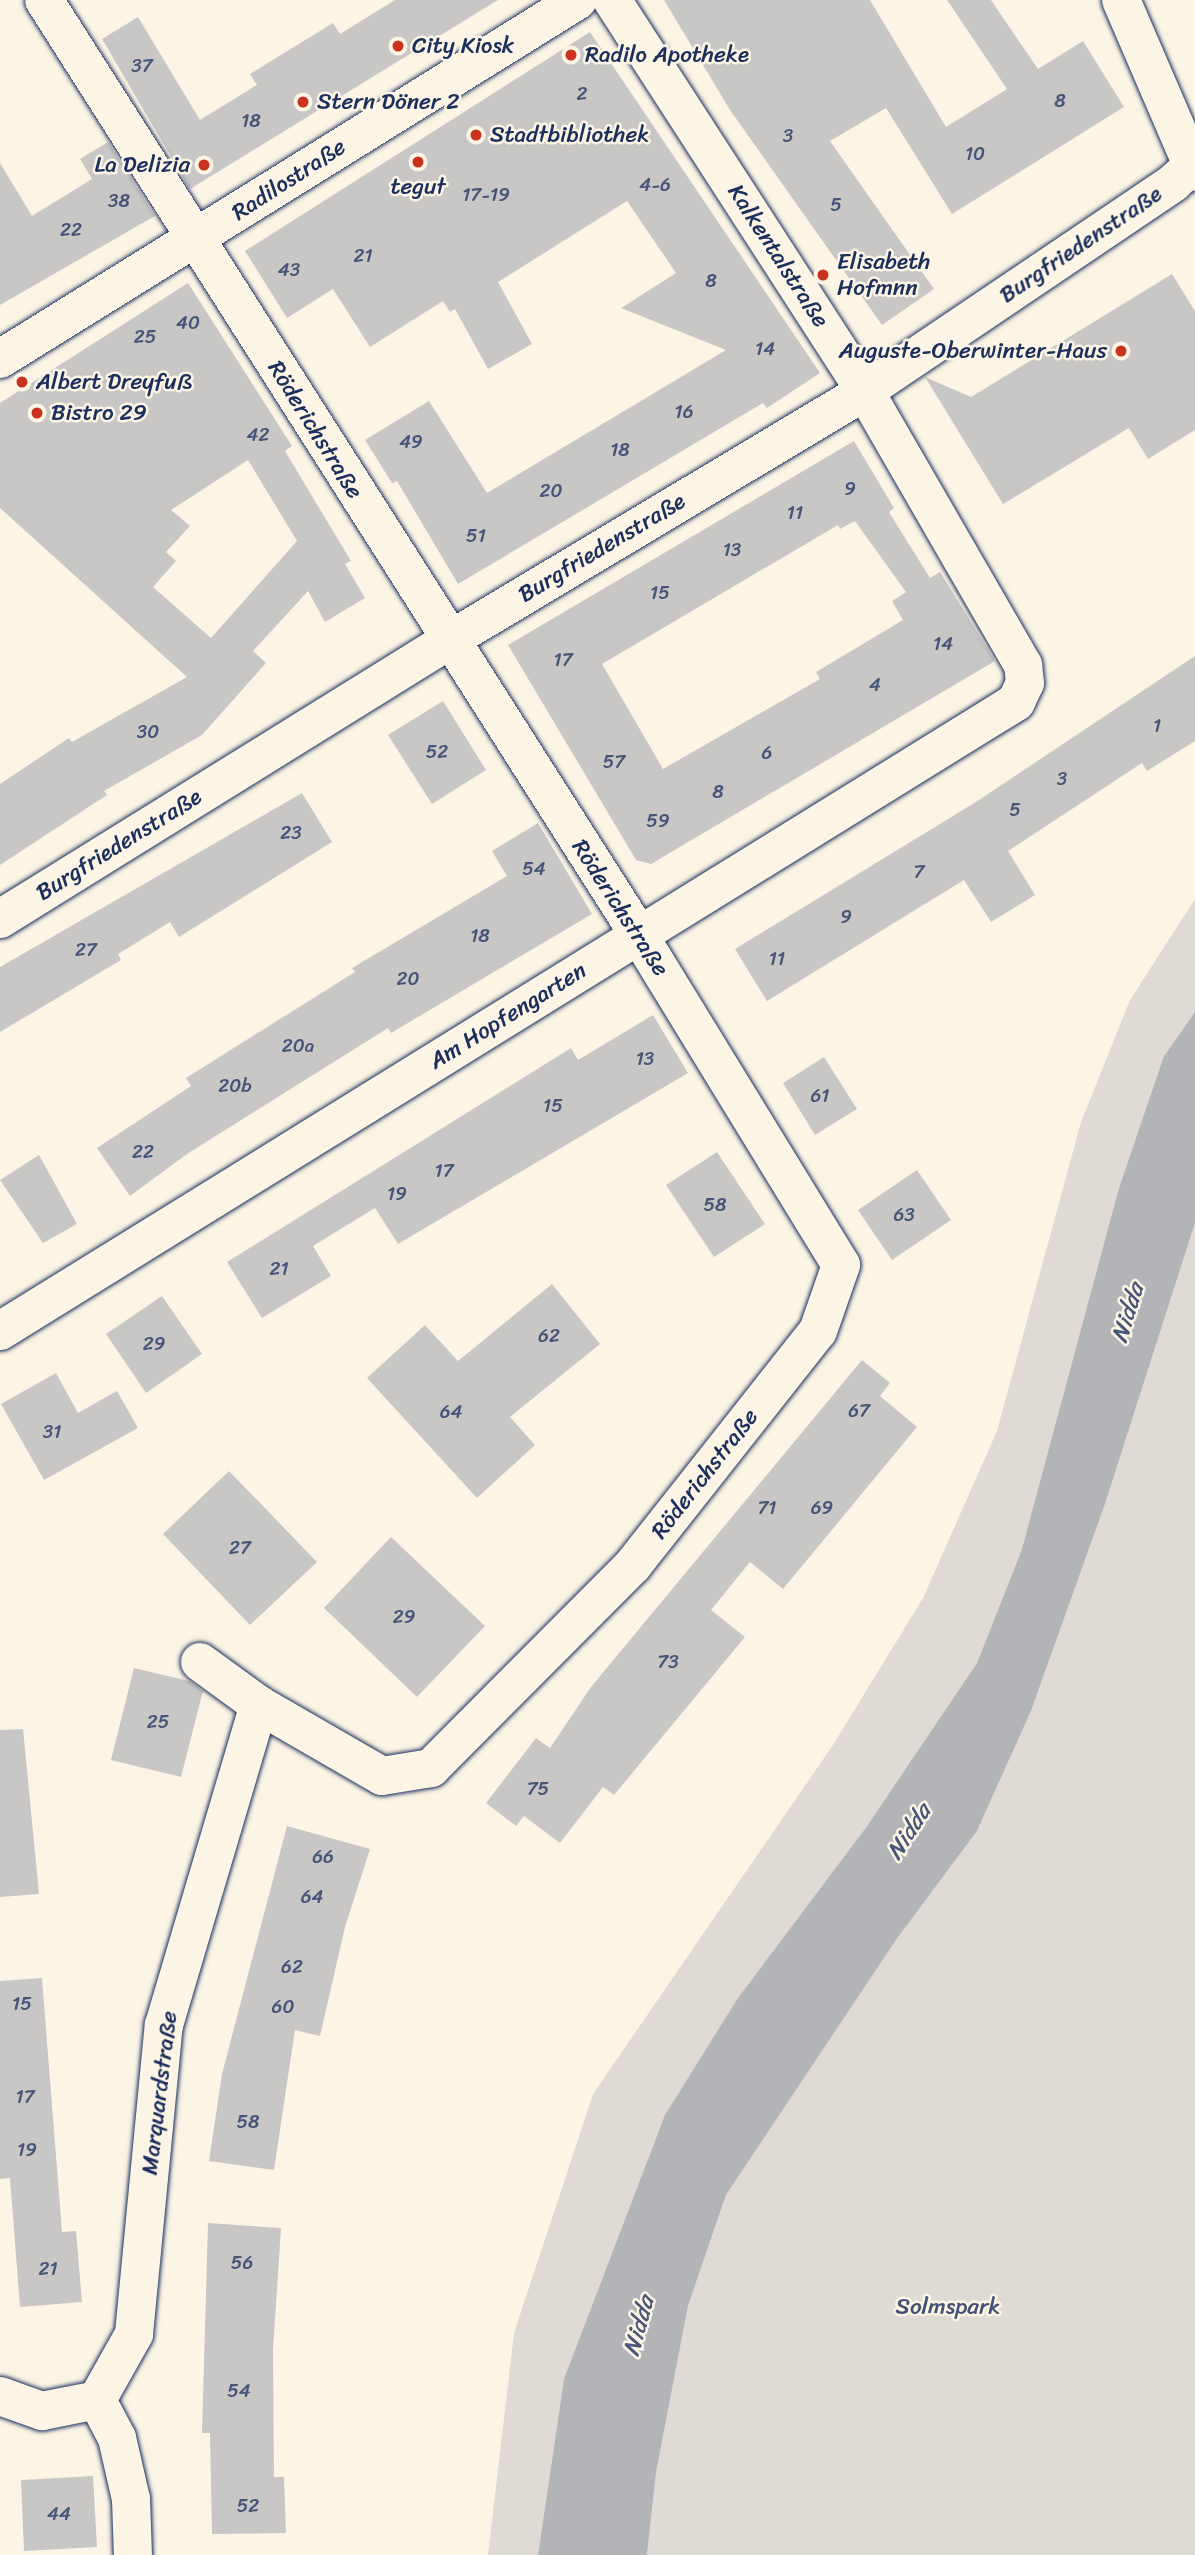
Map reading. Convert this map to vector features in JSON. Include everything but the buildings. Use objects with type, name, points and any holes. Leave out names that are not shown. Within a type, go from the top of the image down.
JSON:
[{"type":"street","name":"Röderichstraße","points":[[44,0],[448,641],[639,935],[841,1265],[818,1331],[633,1565],[431,1768],[382,1776],[259,1705]]},
{"type":"street","name":"Radilostraße","points":[[0,359],[196,241],[578,0]]},
{"type":"street","name":"Kalkentalstraße","points":[[612,0],[865,391],[1023,665],[1025,683],[1016,702]]},
{"type":"street","points":[[1121,0],[1194,167]]},
{"type":"street","name":"Burgfriedenstraße","points":[[0,919],[448,641],[865,391],[1194,167]]},
{"type":"street","name":"Am Hopfengarten","points":[[0,1331],[1016,702]]},
{"type":"street","points":[[200,1662],[259,1705]]},
{"type":"street","name":"Marquardstraße","points":[[96,2400],[134,2333],[164,2025],[259,1705]]},
{"type":"street","points":[[0,2396],[42,2411],[96,2400],[117,2438],[131,2499],[133,2555]]},
{"type":"green space","points":[[1195,899],[1195,1012],[1164,1056],[1022,1549],[977,1663],[865,1829],[564,2379],[538,2555],[488,2555],[514,2333],[593,2094],[833,1745],[923,1598],[997,1431],[1081,1122],[1130,1000]]},
{"type":"green space","name":"Solmspark","points":[[1195,1223],[1195,2555],[647,2555],[656,2473],[688,2306],[726,2195],[896,1940],[977,1831],[1031,1711],[1105,1504]]},
{"type":"water","name":"Nidda","points":[[1195,1012],[1195,1223],[1105,1504],[1031,1711],[977,1831],[896,1940],[726,2195],[688,2306],[656,2473],[647,2555],[538,2555],[564,2379],[665,2115],[738,1998],[865,1829],[977,1663],[1022,1549],[1119,1188],[1164,1056]]},
{"type":"place","name":"City Kiosk","points":[[398,46]]},
{"type":"place","name":"Radilo Apotheke","points":[[571,55]]},
{"type":"place","name":"Stern Döner 2","points":[[303,102]]},
{"type":"place","name":"Stadtbibliothek","points":[[476,135]]},
{"type":"place","name":"tegut","points":[[418,162]]},
{"type":"place","name":"La Delizia","points":[[204,165]]},
{"type":"place","name":"Elisabeth Hofmnn","points":[[823,275]]},
{"type":"place","name":"Auguste-Oberwinter-Haus","points":[[1121,351]]},
{"type":"place","name":"Albert Dreyfuß","points":[[22,382]]},
{"type":"place","name":"Bistro 29","points":[[37,413]]}]
